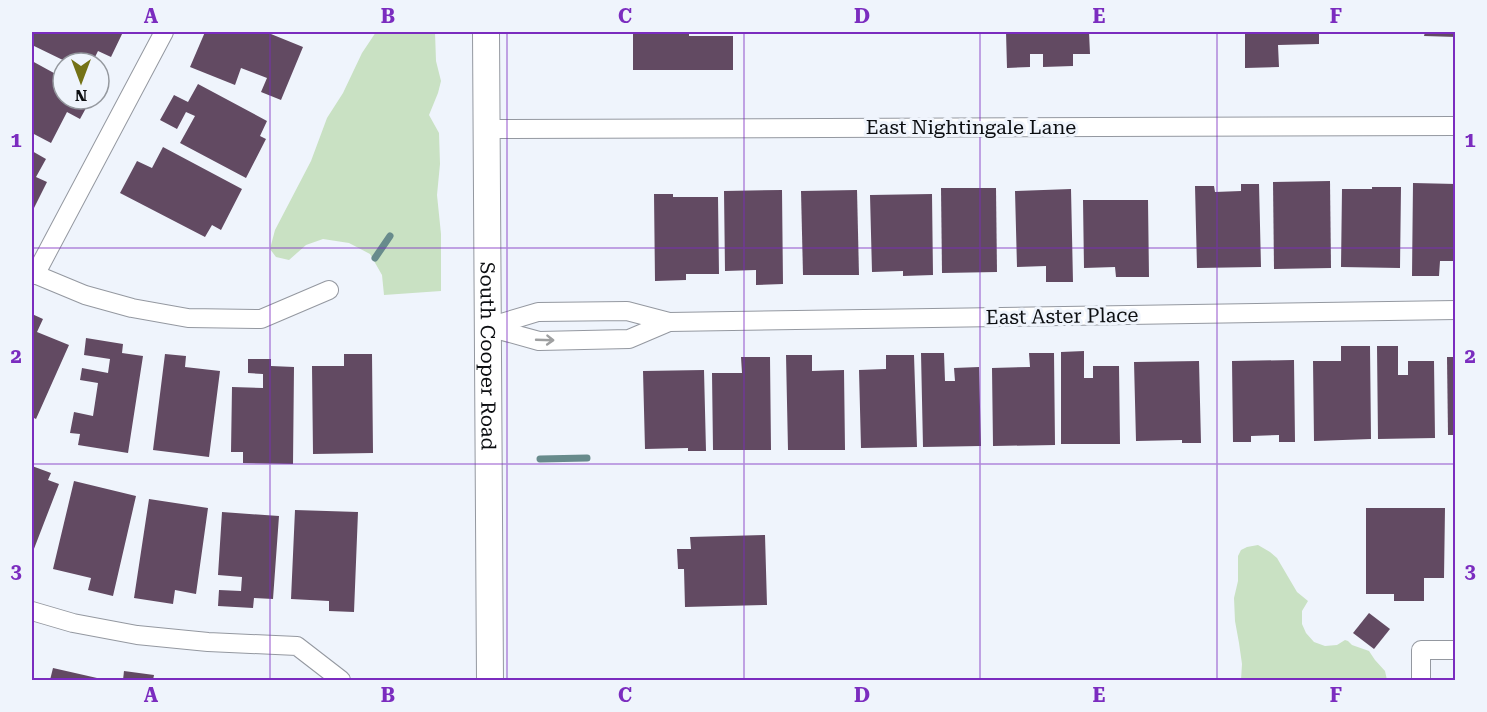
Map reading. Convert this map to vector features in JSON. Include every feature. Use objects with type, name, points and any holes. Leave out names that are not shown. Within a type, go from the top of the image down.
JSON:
[{"type":"main road","name":"South Cooper Road","points":[[486,32],[490,681]]},
{"type":"street","points":[[164,32],[33,274],[85,295],[132,308],[188,318],[261,320],[329,290]]},
{"type":"street","name":"East Nightingale Lane","points":[[487,129],[1455,126]]},
{"type":"street","name":"East Aster Place","points":[[488,327],[538,312],[627,311],[669,322],[1455,309]]},
{"type":"street","points":[[607,311],[607,340]]},
{"type":"street","name":"East Aster Place","points":[[488,327],[539,341],[607,340],[629,339],[669,322]]},
{"type":"street","points":[[32,611],[137,635],[208,642],[297,646],[341,681]]},
{"type":"street","points":[[1421,681],[1421,650],[1455,650]]},
{"type":"green space","points":[[376,32],[435,32],[436,61],[441,81],[429,115],[439,133],[440,164],[437,195],[441,234],[441,291],[384,295],[382,275],[370,254],[349,243],[323,239],[306,245],[289,260],[276,257],[270,249],[275,230],[311,161],[327,118]]},
{"type":"green space","points":[[1258,545],[1277,558],[1297,592],[1308,601],[1302,611],[1302,624],[1314,642],[1325,646],[1337,645],[1345,640],[1369,651],[1385,671],[1387,680],[1241,680],[1242,664],[1234,598],[1238,581],[1238,556],[1241,550]]},
{"type":"building","points":[[32,32],[123,32],[111,57],[111,51],[51,51],[51,54],[32,45]]},
{"type":"building","points":[[205,32],[266,32],[303,47],[281,100],[261,92],[267,78],[241,68],[235,85],[190,67]]},
{"type":"building","points":[[633,32],[689,32],[689,36],[733,36],[733,70],[633,70]]},
{"type":"building","points":[[1006,32],[1089,32],[1090,54],[1073,54],[1073,66],[1043,67],[1043,54],[1030,54],[1030,67],[1007,68]]},
{"type":"building","points":[[1245,32],[1319,32],[1319,44],[1278,45],[1279,67],[1245,68]]},
{"type":"building","points":[[1425,32],[1456,32],[1456,37],[1424,36]]},
{"type":"building","points":[[32,61],[51,71],[51,111],[84,111],[80,119],[67,112],[51,143],[32,133]]},
{"type":"building","points":[[198,84],[267,121],[260,136],[266,139],[246,178],[180,143],[195,116],[186,112],[177,129],[160,120],[174,95],[188,102]]},
{"type":"building","points":[[163,147],[242,189],[221,230],[212,225],[205,237],[120,193],[137,161],[152,168]]},
{"type":"building","points":[[32,151],[46,159],[36,177],[47,182],[32,212]]},
{"type":"building","points":[[1330,181],[1331,268],[1274,269],[1273,182]]},
{"type":"building","points":[[1413,183],[1456,184],[1456,261],[1440,261],[1439,276],[1412,276]]},
{"type":"building","points":[[1241,184],[1259,184],[1261,267],[1197,268],[1195,186],[1214,186],[1215,192],[1241,191]]},
{"type":"building","points":[[1372,187],[1401,187],[1400,268],[1341,267],[1342,189],[1372,189]]},
{"type":"building","points":[[941,188],[996,188],[997,272],[942,273]]},
{"type":"building","points":[[1071,189],[1073,282],[1046,282],[1046,266],[1017,267],[1015,191]]},
{"type":"building","points":[[782,190],[783,284],[756,285],[756,270],[725,271],[724,191]]},
{"type":"building","points":[[857,190],[859,275],[803,275],[801,191]]},
{"type":"building","points":[[654,194],[673,194],[673,197],[718,197],[719,274],[686,274],[686,280],[655,281]]},
{"type":"building","points":[[932,194],[933,275],[903,276],[903,271],[872,272],[870,195]]},
{"type":"building","points":[[1083,200],[1148,200],[1149,277],[1116,277],[1115,267],[1084,268]]},
{"type":"building","points":[[32,314],[43,319],[37,332],[69,345],[36,419],[32,417]]},
{"type":"building","points":[[86,338],[123,344],[122,353],[143,356],[128,453],[78,445],[80,434],[70,433],[74,412],[93,416],[98,383],[80,380],[82,368],[108,373],[110,359],[84,355]]},
{"type":"building","points":[[1341,346],[1370,346],[1371,439],[1314,441],[1313,361],[1341,361]]},
{"type":"building","points":[[1377,346],[1398,346],[1398,375],[1408,375],[1408,361],[1434,361],[1435,438],[1378,439]]},
{"type":"building","points":[[1084,351],[1084,378],[1093,378],[1093,366],[1119,366],[1120,444],[1061,444],[1061,352]]},
{"type":"building","points":[[921,353],[944,353],[945,381],[955,381],[954,368],[979,367],[981,446],[923,447]]},
{"type":"building","points":[[1029,353],[1054,353],[1055,445],[993,446],[992,368],[1030,367]]},
{"type":"building","points":[[165,354],[186,356],[185,367],[220,371],[209,457],[153,450]]},
{"type":"building","points":[[344,354],[372,354],[373,453],[313,454],[312,366],[344,366]]},
{"type":"building","points":[[786,355],[812,355],[812,371],[844,370],[845,450],[788,450]]},
{"type":"building","points":[[886,355],[914,355],[917,447],[861,448],[859,370],[886,369]]},
{"type":"building","points":[[741,357],[770,357],[771,450],[713,450],[712,373],[742,373]]},
{"type":"building","points":[[1447,357],[1456,357],[1456,435],[1448,435]]},
{"type":"building","points":[[248,359],[271,359],[271,366],[294,367],[293,464],[243,463],[243,452],[231,452],[232,387],[263,388],[263,374],[248,373]]},
{"type":"building","points":[[1294,360],[1295,442],[1279,442],[1279,435],[1251,436],[1251,442],[1233,442],[1232,361]]},
{"type":"building","points":[[1199,361],[1201,443],[1182,443],[1182,440],[1136,441],[1134,362]]},
{"type":"building","points":[[704,370],[706,451],[688,451],[688,448],[645,449],[643,371]]},
{"type":"building","points":[[32,466],[51,473],[48,480],[59,484],[32,554]]},
{"type":"building","points":[[74,481],[136,496],[113,596],[88,590],[91,578],[53,569]]},
{"type":"building","points":[[149,499],[208,508],[196,594],[175,590],[173,604],[134,598]]},
{"type":"building","points":[[1366,508],[1445,508],[1444,578],[1424,578],[1424,601],[1394,601],[1394,594],[1366,594]]},
{"type":"building","points":[[295,510],[358,512],[354,612],[329,611],[329,601],[291,599]]},
{"type":"building","points":[[222,512],[279,516],[273,599],[254,598],[253,608],[218,606],[219,590],[241,591],[242,577],[218,575]]},
{"type":"building","points":[[765,535],[767,605],[685,607],[684,569],[678,569],[677,549],[691,549],[690,537]]},
{"type":"building","points":[[1369,613],[1390,629],[1374,649],[1353,633]]},
{"type":"building","points":[[53,668],[97,678],[97,680],[50,680]]},
{"type":"building","points":[[124,671],[154,675],[153,680],[123,680]]},
{"type":"waterway","points":[[375,258],[390,236]]},
{"type":"waterway","points":[[540,459],[587,458]]}]
